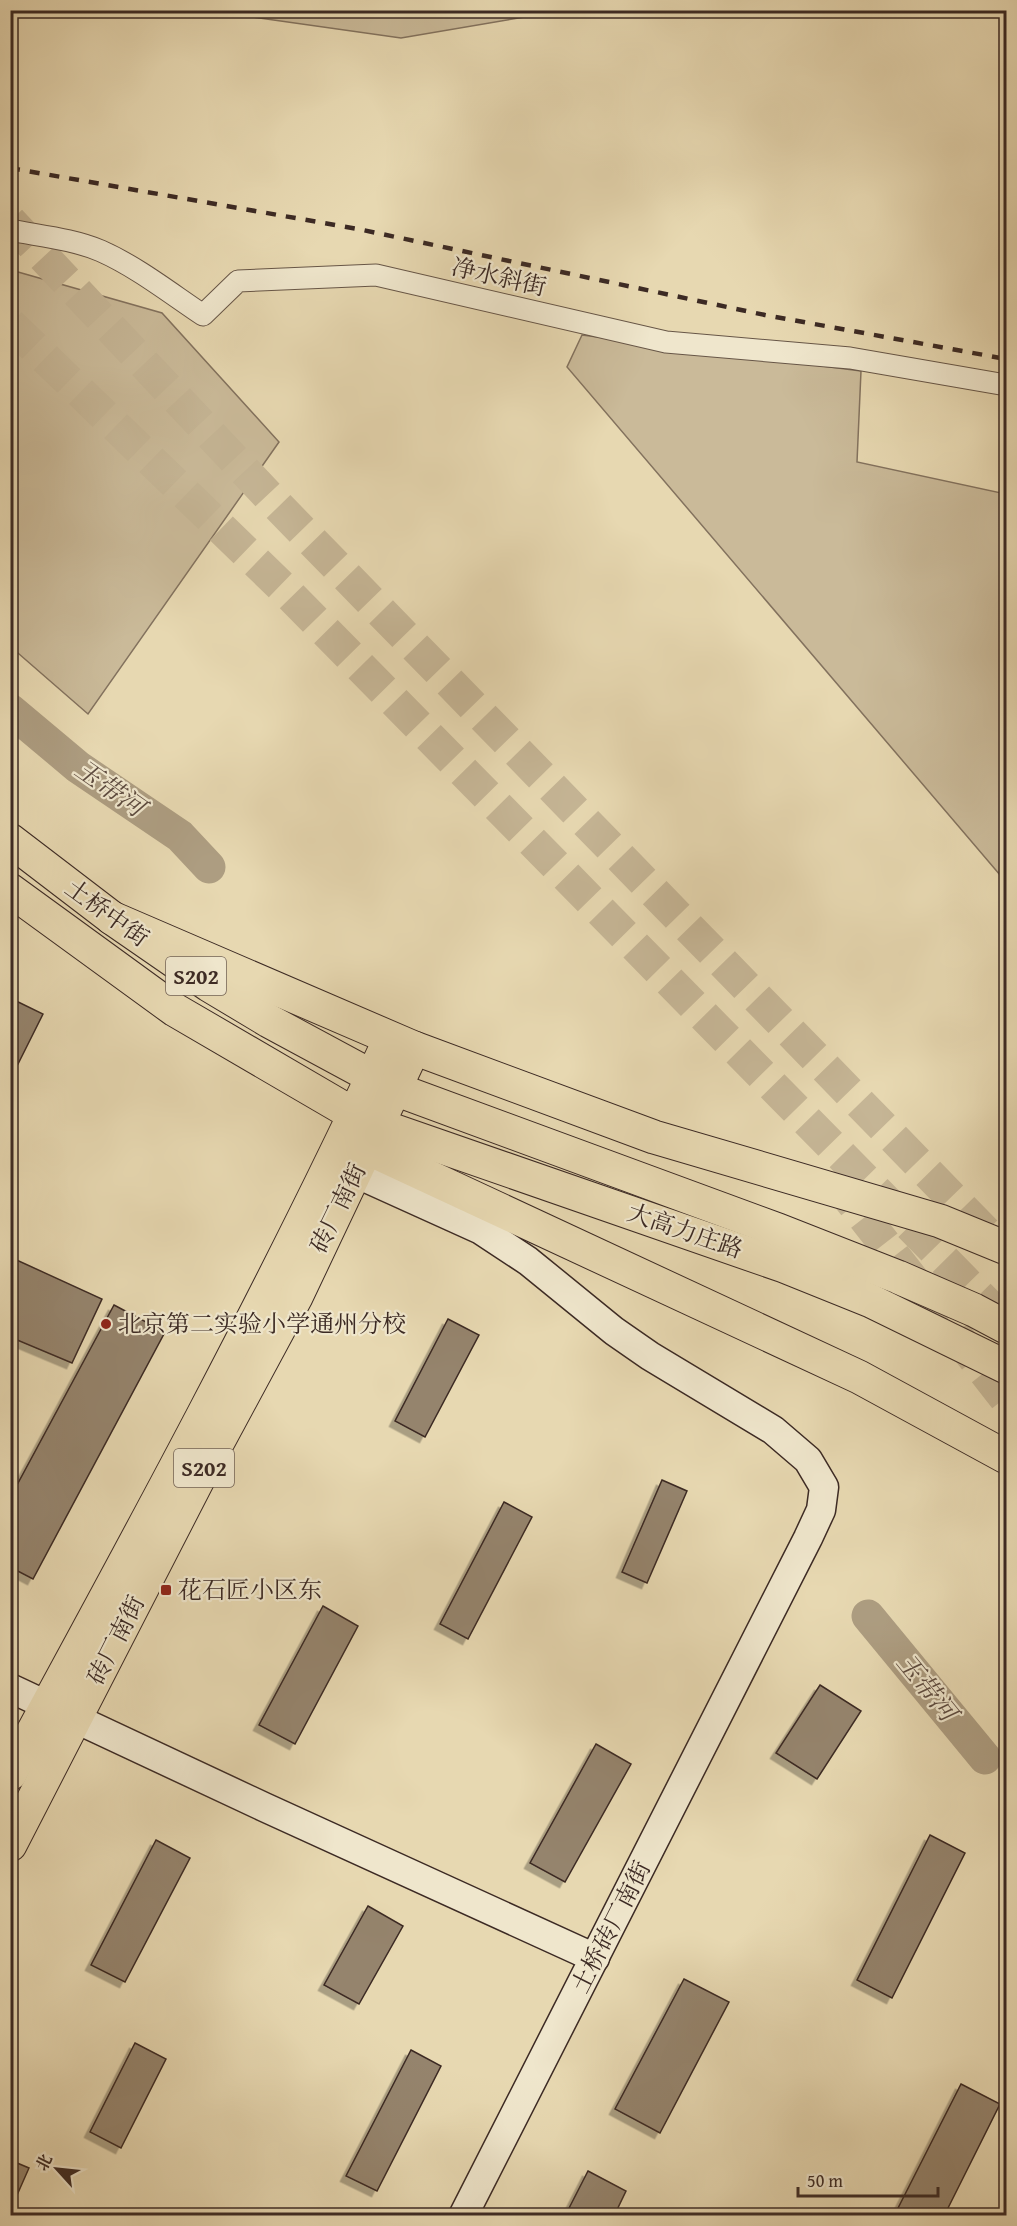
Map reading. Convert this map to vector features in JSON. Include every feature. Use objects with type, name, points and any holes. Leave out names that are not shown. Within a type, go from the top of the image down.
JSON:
[{"type":"main road","name":"土桥中街","points":[[10,840],[112,918],[209,985],[269,1021],[384,1083]]},
{"type":"main road","points":[[10,890],[175,1010],[364,1140],[859,1377],[1006,1457]]},
{"type":"main road","points":[[112,918],[402,1044],[654,1137],[940,1221],[1006,1248]]},
{"type":"main road","name":"砖厂南街","points":[[10,1774],[62,1712],[206,1464],[296,1296],[364,1140],[384,1083],[402,1044]]},
{"type":"main road","name":"大高力庄路","points":[[384,1083],[778,1230],[909,1282],[974,1310],[1006,1327]]},
{"type":"main road","name":"砖厂南街","points":[[10,1845],[62,1712],[244,1338],[364,1140]]},
{"type":"main road","name":"大高力庄路","points":[[364,1140],[784,1266],[871,1301],[1006,1367]]},
{"type":"street","name":"净水斜街","points":[[10,230],[100,250],[142,274],[203,315],[238,281],[376,275],[666,342],[850,358],[1006,385]]},
{"type":"street","name":"土桥砖厂南街","points":[[364,1140],[481,1230],[528,1261],[614,1331],[650,1356],[773,1430],[808,1460],[824,1487],[821,1510],[808,1538],[463,2216]]},
{"type":"street","points":[[10,1688],[595,1958]]},
{"type":"shaded area","points":[[560,10],[401,38],[209,11]]},
{"type":"shaded area","points":[[11,270],[162,313],[279,442],[88,714],[11,647]]},
{"type":"shaded area","points":[[582,335],[861,371],[857,462],[1006,494],[1006,882],[567,367]]},
{"type":"building","points":[[10,998],[43,1014],[10,1080]]},
{"type":"building","points":[[10,1257],[102,1299],[72,1363],[10,1337]]},
{"type":"building","points":[[114,1305],[165,1332],[33,1579],[10,1567],[10,1498]]},
{"type":"building","points":[[448,1319],[479,1335],[425,1437],[395,1421]]},
{"type":"building","points":[[662,1480],[687,1491],[647,1583],[622,1572]]},
{"type":"building","points":[[504,1502],[532,1517],[468,1639],[440,1624]]},
{"type":"building","points":[[323,1606],[358,1626],[295,1744],[259,1725]]},
{"type":"building","points":[[820,1685],[861,1711],[817,1779],[776,1753]]},
{"type":"building","points":[[596,1744],[631,1764],[565,1882],[530,1863]]},
{"type":"building","points":[[930,1835],[965,1853],[892,1998],[857,1980]]},
{"type":"building","points":[[156,1840],[190,1858],[125,1982],[91,1965]]},
{"type":"building","points":[[368,1906],[403,1926],[359,2004],[324,1985]]},
{"type":"building","points":[[684,1979],[729,2002],[660,2133],[615,2109]]},
{"type":"building","points":[[135,2043],[166,2059],[121,2148],[90,2132]]},
{"type":"building","points":[[411,2050],[441,2066],[377,2191],[346,2176]]},
{"type":"building","points":[[961,2084],[1000,2104],[944,2216],[894,2216]]},
{"type":"building","points":[[10,2160],[29,2168],[10,2211]]},
{"type":"building","points":[[588,2171],[626,2191],[614,2216],[565,2216]]},
{"type":"building","points":[[215,2209],[227,2216],[211,2216]]},
{"type":"waterway","name":"玉带河","points":[[10,710],[78,767],[180,836],[209,867]]},
{"type":"waterway","name":"玉带河","points":[[868,1616],[985,1758]]},
{"type":"tunnel","points":[[10,221],[276,504],[1001,1248]]},
{"type":"tunnel","points":[[10,324],[283,588],[1006,1323]]},
{"type":"tunnel","points":[[834,1179],[1006,1399]]},
{"type":"railway","points":[[10,168],[358,229],[765,315],[1006,359]]},
{"type":"place","name":"北京第二实验小学通州分校","points":[[106,1324]]},
{"type":"place","name":"花石匠小区东","points":[[166,1590]]}]
